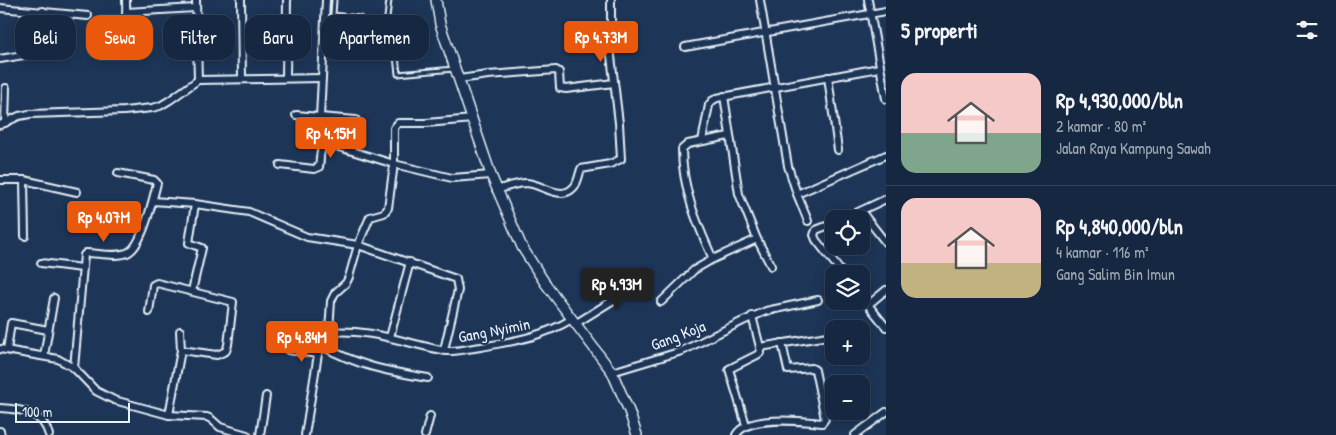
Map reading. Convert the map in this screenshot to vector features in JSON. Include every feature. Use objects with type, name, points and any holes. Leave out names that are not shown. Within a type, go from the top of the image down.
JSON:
[{"type":"street","points":[[25,0],[25,9]]},
{"type":"street","points":[[126,0],[126,15]]},
{"type":"street","points":[[196,0],[198,80]]},
{"type":"street","points":[[241,0],[242,78]]},
{"type":"street","points":[[286,78],[287,0]]},
{"type":"street","points":[[320,117],[326,0]]},
{"type":"street","points":[[436,0],[440,24],[496,190],[522,247],[545,283],[612,372],[637,435]]},
{"type":"street","points":[[496,190],[515,184],[527,183],[554,192],[566,192],[575,186],[581,169],[617,162],[621,159],[622,153],[611,56],[611,0]]},
{"type":"street","points":[[760,0],[788,166],[808,221]]},
{"type":"street","points":[[868,0],[886,99]]},
{"type":"street","points":[[0,8],[86,16]]},
{"type":"street","points":[[126,12],[196,8]]},
{"type":"street","points":[[0,59],[35,53],[42,49],[44,40],[42,11]]},
{"type":"street","points":[[685,46],[886,11]]},
{"type":"street","points":[[702,141],[709,106],[716,98],[879,68]]},
{"type":"street","points":[[459,79],[556,70],[559,72],[560,88],[566,89],[614,83]]},
{"type":"street","points":[[828,77],[838,150]]},
{"type":"street","points":[[3,124],[19,116],[30,114],[124,112],[152,108],[165,103],[198,80],[322,78]]},
{"type":"street","points":[[3,124],[6,88]]},
{"type":"street","points":[[724,96],[739,194],[756,239],[771,266]]},
{"type":"street","points":[[296,115],[356,120]]},
{"type":"street","points":[[305,435],[318,354],[329,332],[331,301],[334,293],[349,278],[358,245],[370,216],[384,213],[388,208],[394,164],[394,128],[398,123],[473,119]]},
{"type":"street","points":[[713,259],[694,216],[686,187],[682,149],[684,145],[729,136]]},
{"type":"street","points":[[280,165],[314,169],[319,167],[321,148],[329,144],[394,164],[452,178],[491,174]]},
{"type":"street","points":[[797,194],[886,155]]},
{"type":"street","points":[[74,368],[84,254],[120,254],[130,252],[140,239],[153,202],[157,183],[154,180],[118,173]]},
{"type":"street","points":[[0,180],[24,180],[77,192]]},
{"type":"street","points":[[24,180],[26,236]]},
{"type":"street","points":[[863,210],[886,199]]},
{"type":"street","points":[[153,202],[195,204],[248,212],[307,237],[358,245],[456,279],[458,290],[444,350]]},
{"type":"street","points":[[192,291],[202,248],[189,243],[195,204]]},
{"type":"street","points":[[870,223],[886,243]]},
{"type":"street","points":[[825,226],[816,230],[814,235],[825,251]]},
{"type":"street","points":[[661,302],[686,276],[713,259],[756,239]]},
{"type":"street","points":[[828,255],[836,265]]},
{"type":"street","points":[[41,262],[82,268]]},
{"type":"street","points":[[390,336],[410,262]]},
{"type":"street","points":[[149,312],[153,285],[157,284],[233,302],[226,351],[217,355],[181,350]]},
{"type":"street","name":"Gang Nyimin","points":[[329,332],[353,331],[390,336],[453,352],[538,336],[573,321],[636,286]]},
{"type":"street","points":[[870,303],[886,290]]},
{"type":"street","points":[[44,356],[54,298]]},
{"type":"street","name":"Gang Koja","points":[[612,372],[693,347],[752,316],[766,311],[818,300]]},
{"type":"street","points":[[870,307],[886,327]]},
{"type":"street","points":[[746,426],[729,368],[760,353],[752,316]]},
{"type":"street","points":[[48,330],[11,323],[3,350],[58,359],[74,368],[89,385],[114,400],[169,415],[208,417],[221,432],[248,435]]},
{"type":"street","points":[[169,415],[181,350],[180,330]]},
{"type":"street","points":[[760,347],[825,336]]},
{"type":"street","points":[[736,435],[739,430],[746,426],[764,422],[822,423],[825,419],[815,370],[812,368],[788,370],[782,342]]},
{"type":"street","points":[[322,346],[356,363],[381,370],[428,378]]},
{"type":"street","points":[[288,350],[318,354]]},
{"type":"street","points":[[260,435],[266,396]]},
{"type":"street","points":[[0,408],[17,409],[34,414],[45,424],[49,435]]},
{"type":"street","points":[[854,435],[885,414]]},
{"type":"street","points":[[425,435],[430,416]]},
{"type":"street","points":[[0,431],[1,435]]},
{"type":"lane","points":[[334,0],[333,15],[360,18],[363,43],[394,39],[398,74],[455,69]]},
{"type":"lane","points":[[387,15],[389,0]]}]
